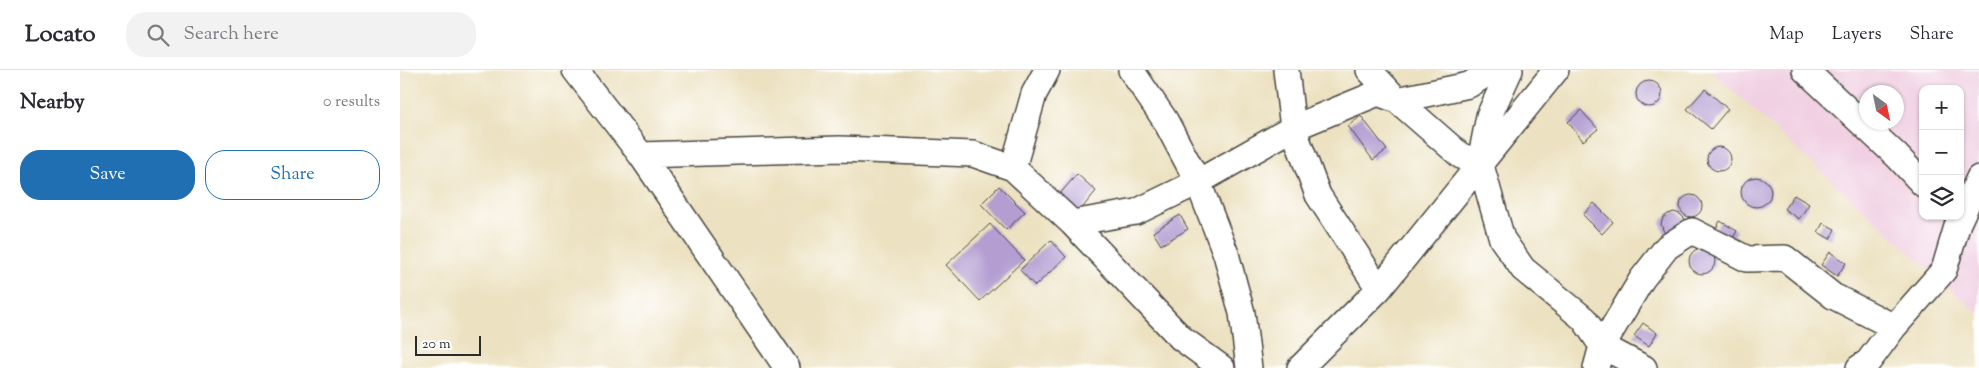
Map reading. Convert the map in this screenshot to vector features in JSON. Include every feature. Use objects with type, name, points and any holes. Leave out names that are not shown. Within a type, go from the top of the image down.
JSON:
[{"type":"street","points":[[575,70],[641,155],[786,368]]},
{"type":"street","points":[[1013,168],[1034,94],[1047,70]]},
{"type":"street","points":[[1131,70],[1165,120],[1198,182],[1226,254],[1242,314],[1249,368]]},
{"type":"street","points":[[1286,70],[1292,128],[1318,195],[1379,288]]},
{"type":"street","points":[[1369,70],[1397,100],[1461,156],[1480,162]]},
{"type":"street","points":[[1072,223],[1136,212],[1198,182],[1292,128],[1378,93],[1397,100],[1469,85],[1492,70]]},
{"type":"street","points":[[1510,70],[1489,116],[1480,162],[1502,239],[1523,269],[1584,319],[1599,357]]},
{"type":"street","points":[[1300,368],[1379,288],[1556,70]]},
{"type":"street","points":[[1805,70],[1897,156],[1919,180]]},
{"type":"street","points":[[641,155],[840,149],[973,154],[1013,168],[1072,223],[1181,338],[1222,368]]},
{"type":"street","points":[[1964,204],[1979,178]]},
{"type":"street","points":[[1865,366],[1894,327],[1944,270],[1955,220]]},
{"type":"street","points":[[1599,357],[1647,272],[1667,247],[1692,230],[1747,259],[1785,258],[1834,296],[1894,327]]},
{"type":"street","points":[[1599,357],[1644,368]]},
{"type":"shaded area","points":[[1710,70],[1979,70],[1979,315]]},
{"type":"building","points":[[1649,81],[1658,85],[1662,94],[1658,103],[1649,107],[1640,103],[1636,94],[1640,85]]},
{"type":"building","points":[[1705,89],[1728,109],[1711,129],[1687,109]]},
{"type":"building","points":[[1581,110],[1598,129],[1583,141],[1568,122]]},
{"type":"building","points":[[1361,116],[1387,150],[1373,160],[1348,126]]},
{"type":"building","points":[[1719,147],[1728,150],[1731,159],[1728,168],[1719,171],[1710,168],[1707,159],[1710,150]]},
{"type":"building","points":[[1077,174],[1096,191],[1078,213],[1058,196]]},
{"type":"building","points":[[1756,177],[1767,181],[1771,192],[1767,203],[1756,207],[1745,203],[1741,192],[1745,181]]},
{"type":"building","points":[[999,186],[1025,212],[1006,230],[981,204]]},
{"type":"building","points":[[1691,195],[1701,202],[1702,206],[1695,216],[1691,217],[1681,210],[1680,206],[1687,196]]},
{"type":"building","points":[[1794,195],[1809,204],[1799,219],[1784,209]]},
{"type":"building","points":[[1594,203],[1613,222],[1602,234],[1583,215]]},
{"type":"building","points":[[1674,212],[1680,214],[1685,219],[1686,225],[1667,235],[1661,224],[1663,218]]},
{"type":"building","points":[[1180,215],[1188,229],[1161,245],[1153,232]]},
{"type":"building","points":[[1720,221],[1737,231],[1728,246],[1712,236]]},
{"type":"building","points":[[1823,223],[1835,229],[1830,239],[1818,232]]},
{"type":"building","points":[[990,224],[1024,260],[980,301],[946,265]]},
{"type":"building","points":[[1051,240],[1066,257],[1035,286],[1020,270]]},
{"type":"building","points":[[1702,248],[1711,252],[1715,261],[1711,270],[1702,274],[1693,270],[1689,261],[1693,252]]},
{"type":"building","points":[[1830,252],[1846,263],[1837,276],[1821,265]]},
{"type":"building","points":[[1643,323],[1657,333],[1649,346],[1634,336]]}]
